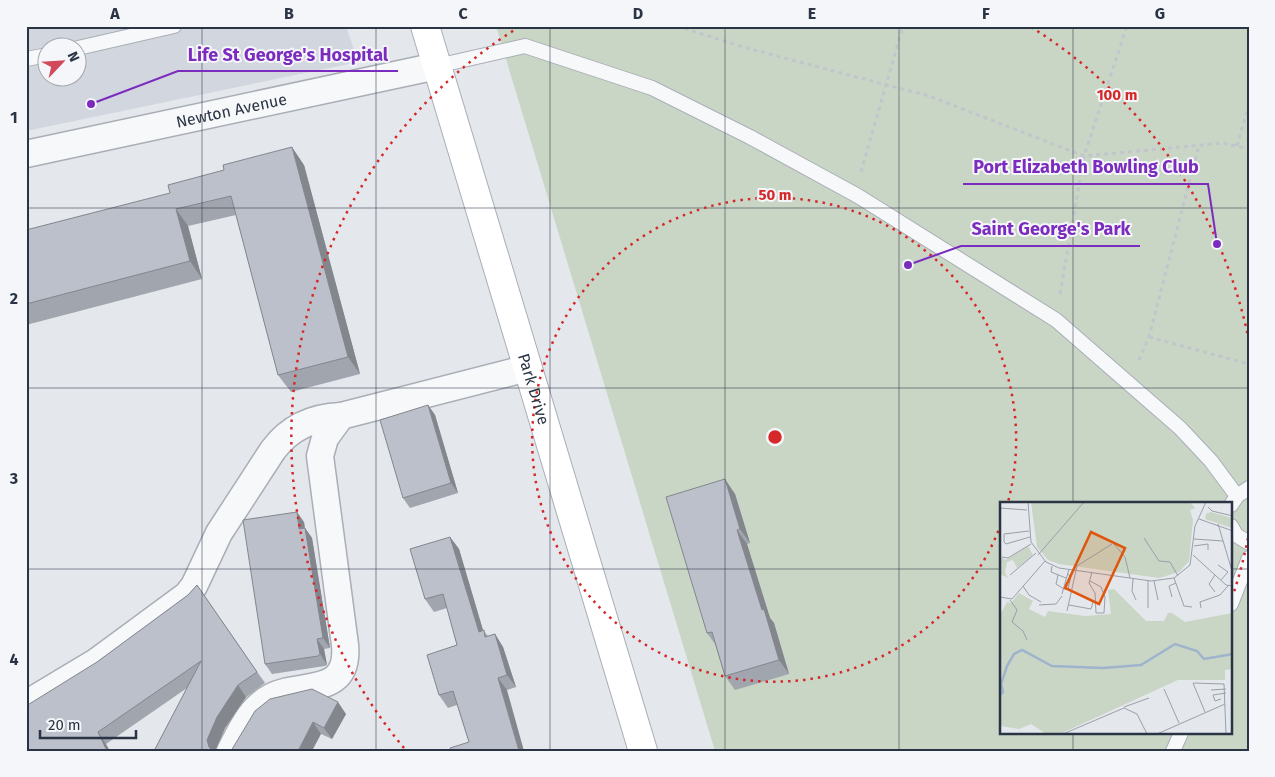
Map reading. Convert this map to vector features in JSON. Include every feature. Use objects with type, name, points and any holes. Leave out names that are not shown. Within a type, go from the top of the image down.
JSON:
[{"type":"street","name":"Park Drive","points":[[425,26],[643,751]]},
{"type":"street","name":"Newton Avenue","points":[[26,154],[437,66]]},
{"type":"street","points":[[26,704],[96,662],[187,596],[194,586],[219,533],[279,442],[314,419],[341,416],[528,368]]},
{"type":"street","points":[[230,751],[255,708],[271,697],[284,692],[314,688],[333,680],[344,661],[345,645],[320,456],[324,438],[341,416]]},
{"type":"lane","points":[[88,46],[174,26]]},
{"type":"lane","points":[[437,66],[525,46],[536,48],[652,88],[750,138],[858,196],[1056,320],[1180,428],[1205,454],[1234,500],[1249,488]]},
{"type":"lane","points":[[1232,528],[1236,535],[1249,543]]},
{"type":"lane","points":[[1232,601],[1249,558]]},
{"type":"lane","points":[[1173,751],[1182,734]]},
{"type":"path","points":[[676,26],[743,47],[930,96],[1084,156],[1223,143],[1249,149]]},
{"type":"path","points":[[858,196],[862,163],[903,26]]},
{"type":"path","points":[[1056,320],[1084,156],[1127,26]]},
{"type":"path","points":[[1238,146],[1249,104]]},
{"type":"path","points":[[1128,383],[1149,337],[1200,145]]},
{"type":"path","points":[[1149,337],[1249,364]]},
{"type":"shaded area","points":[[26,26],[346,26],[358,62],[26,131]]},
{"type":"green space","points":[[496,26],[1249,26],[1249,751],[715,751]]},
{"type":"building","points":[[292,147],[348,357],[278,375],[231,196],[176,209],[190,261],[26,304],[26,230],[170,193],[168,185],[224,170],[223,165]]},
{"type":"building","points":[[428,405],[451,483],[403,498],[380,420]]},
{"type":"building","points":[[725,479],[740,529],[737,530],[779,660],[725,676],[712,632],[707,633],[666,497]]},
{"type":"building","points":[[297,512],[299,529],[305,528],[323,638],[317,639],[320,654],[318,656],[265,664],[243,520]]},
{"type":"building","points":[[450,537],[479,632],[484,630],[485,637],[495,634],[507,675],[498,678],[519,751],[451,751],[450,748],[469,742],[453,691],[439,695],[427,655],[457,645],[443,594],[425,599],[410,549]]},
{"type":"building","points":[[197,585],[257,672],[238,685],[217,717],[207,740],[209,747],[213,751],[154,751],[201,661],[98,732],[107,751],[26,751],[26,706],[97,662],[188,595]]},
{"type":"building","points":[[312,689],[338,702],[324,728],[313,722],[298,751],[231,751],[255,711],[270,699]]},
{"type":"place","name":"Life St George's Hospital","points":[[91,104]]},
{"type":"place","name":"Port Elizabeth Bowling Club","points":[[1217,244]]},
{"type":"place","name":"Saint George's Park","points":[[908,265]]}]
